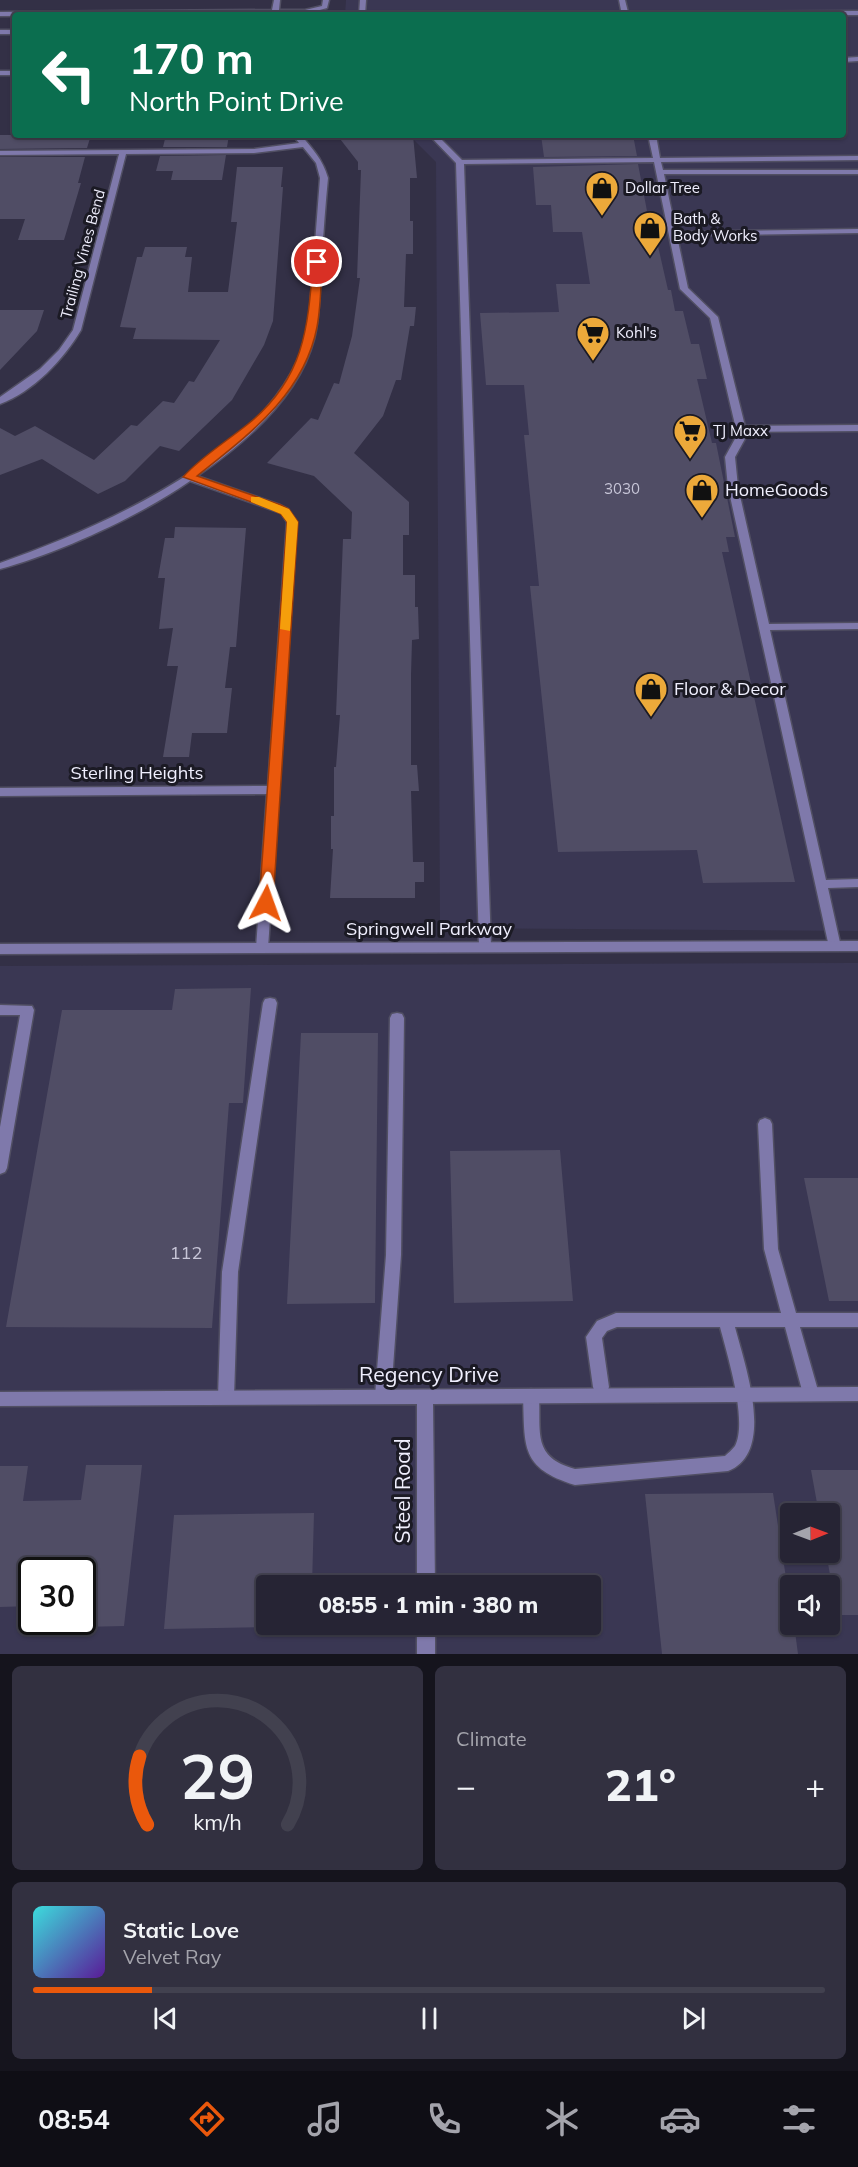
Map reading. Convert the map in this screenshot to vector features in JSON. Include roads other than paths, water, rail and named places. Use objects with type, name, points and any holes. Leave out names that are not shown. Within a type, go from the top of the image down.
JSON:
[{"type":"street","points":[[303,12],[325,8],[326,0]]},
{"type":"street","points":[[0,566],[117,520],[189,477],[238,438],[274,404],[290,384],[309,343],[313,326],[324,178],[320,163],[300,138]]},
{"type":"street","points":[[436,138],[460,162],[485,946]]},
{"type":"street","points":[[653,138],[684,289],[714,317],[741,429],[741,437],[730,457],[733,487],[836,946]]},
{"type":"street","points":[[0,153],[254,151],[305,144]]},
{"type":"street","name":"Trailing Vines Bend","points":[[0,401],[47,368],[60,355],[77,330],[123,152]]},
{"type":"street","points":[[460,162],[858,158]]},
{"type":"street","points":[[660,172],[858,172]]},
{"type":"street","points":[[673,234],[858,231]]},
{"type":"street","points":[[741,429],[858,428]]},
{"type":"street","points":[[189,477],[277,507],[285,511],[292,522],[262,948]]},
{"type":"street","points":[[765,627],[858,626]]},
{"type":"street","name":"Sterling Heights","points":[[0,792],[274,789]]},
{"type":"street","points":[[822,884],[858,883]]},
{"type":"street","name":"Springwell Parkway","points":[[0,949],[858,946]]},
{"type":"street","points":[[226,1397],[230,1272],[270,1004]]},
{"type":"street","points":[[0,1010],[27,1010],[0,1168]]},
{"type":"street","points":[[383,1396],[390,1324],[394,1235],[397,1018]]},
{"type":"street","points":[[765,1124],[771,1249],[811,1394]]},
{"type":"street","points":[[601,1387],[594,1336],[602,1326],[616,1320],[726,1322],[858,1320]]},
{"type":"street","points":[[531,1396],[535,1454],[546,1467],[557,1473],[575,1477],[728,1463],[738,1455],[743,1446],[743,1395],[726,1322]]},
{"type":"street","name":"Regency Drive","points":[[0,1399],[858,1394]]},
{"type":"street","name":"Steel Road","points":[[425,1396],[426,1575]]},
{"type":"street","points":[[426,1635],[426,1654]]},
{"type":"place","name":"Dollar Tree","points":[[602,217]]},
{"type":"place","name":"Bath & Body Works","points":[[650,257]]},
{"type":"place","name":"Kohl's","points":[[593,362]]},
{"type":"place","name":"TJ Maxx","points":[[690,460]]},
{"type":"place","name":"HomeGoods","points":[[702,519]]},
{"type":"place","name":"Floor & Decor","points":[[651,718]]}]
